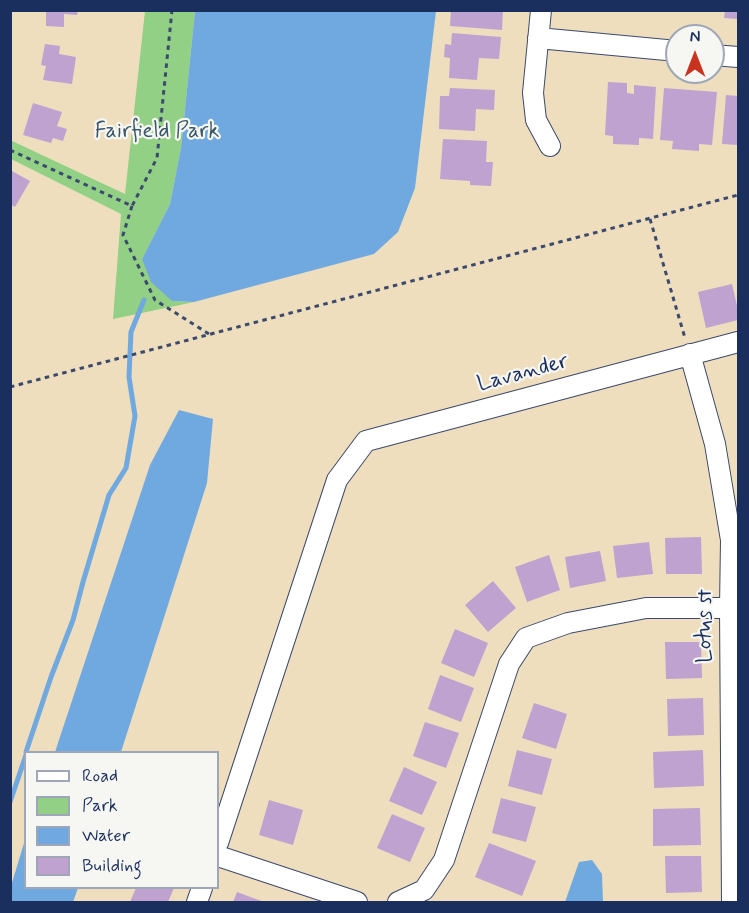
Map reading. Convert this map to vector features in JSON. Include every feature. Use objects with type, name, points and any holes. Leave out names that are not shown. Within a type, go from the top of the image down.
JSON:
[{"type":"street","points":[[541,10],[533,93],[536,120],[550,146]]},
{"type":"street","points":[[538,38],[665,50]]},
{"type":"street","name":"Lavander","points":[[219,840],[337,480],[366,441],[738,342]]},
{"type":"street","name":"Lotus st","points":[[690,354],[715,444],[731,540],[730,608],[735,877],[732,903]]},
{"type":"street","points":[[399,902],[424,890],[444,860],[509,664],[525,638],[568,623],[646,608],[730,608]]},
{"type":"street","points":[[219,856],[357,903]]},
{"type":"path","points":[[172,10],[157,158],[132,206],[123,236],[155,300],[210,335]]},
{"type":"path","points":[[10,150],[132,206]]},
{"type":"path","points":[[10,387],[738,195]]},
{"type":"path","points":[[650,219],[690,354]]},
{"type":"green space","name":"Fairfield Park","points":[[145,11],[195,11],[181,148],[170,204],[142,259],[172,301],[194,302],[113,319],[121,214],[11,159],[10,140],[125,194]]},
{"type":"water","points":[[195,11],[436,11],[415,188],[398,232],[374,254],[194,302],[172,301],[151,282],[142,259],[170,204],[181,148]]},
{"type":"water","points":[[179,410],[213,419],[207,483],[121,751],[55,751],[150,465]]},
{"type":"water","points":[[24,843],[24,889],[78,889],[73,902],[11,902],[11,886]]},
{"type":"water","points":[[592,860],[602,874],[603,902],[565,902],[579,862]]},
{"type":"building","points":[[46,10],[78,10],[77,15],[64,14],[64,27],[46,26]]},
{"type":"building","points":[[451,10],[503,10],[502,30],[450,26]]},
{"type":"building","points":[[725,10],[738,10],[738,19],[724,18]]},
{"type":"building","points":[[452,33],[501,37],[499,59],[479,58],[477,80],[449,78],[450,58],[444,57],[445,44],[451,45]]},
{"type":"building","points":[[45,44],[60,46],[59,54],[76,57],[72,84],[43,80],[46,66],[41,65]]},
{"type":"building","points":[[608,82],[627,83],[627,93],[634,94],[634,85],[656,87],[653,139],[639,138],[639,145],[613,144],[613,136],[605,135]]},
{"type":"building","points":[[450,88],[495,90],[494,110],[476,109],[475,131],[439,129],[440,96],[449,96]]},
{"type":"building","points":[[664,88],[717,92],[712,145],[699,144],[699,151],[672,149],[673,141],[660,140]]},
{"type":"building","points":[[726,95],[738,96],[738,145],[722,144]]},
{"type":"building","points":[[33,103],[62,112],[57,126],[67,129],[63,141],[53,138],[51,143],[23,135]]},
{"type":"building","points":[[443,139],[487,141],[486,162],[493,162],[491,186],[470,185],[470,181],[440,179]]},
{"type":"building","points":[[10,170],[30,181],[15,207],[10,204]]},
{"type":"building","points":[[732,284],[738,320],[706,328],[698,292]]},
{"type":"building","points":[[701,537],[702,574],[666,574],[665,538]]},
{"type":"building","points":[[649,542],[653,574],[617,578],[613,546]]},
{"type":"building","points":[[600,551],[606,581],[570,588],[565,557]]},
{"type":"building","points":[[549,555],[560,590],[527,602],[515,567]]},
{"type":"building","points":[[493,581],[516,608],[488,632],[465,605]]},
{"type":"building","points":[[455,629],[488,643],[474,677],[441,663]]},
{"type":"building","points":[[665,642],[701,642],[702,678],[666,679]]},
{"type":"building","points":[[440,675],[474,688],[461,722],[428,709]]},
{"type":"building","points":[[703,698],[704,735],[668,736],[667,699]]},
{"type":"building","points":[[534,703],[567,714],[556,749],[522,738]]},
{"type":"building","points":[[425,722],[459,733],[446,768],[413,756]]},
{"type":"building","points":[[517,750],[552,759],[542,795],[508,786]]},
{"type":"building","points":[[703,750],[704,786],[654,788],[653,752]]},
{"type":"building","points":[[404,767],[437,782],[422,815],[389,801]]},
{"type":"building","points":[[501,798],[536,807],[526,842],[492,833]]},
{"type":"building","points":[[269,800],[303,810],[293,845],[259,835]]},
{"type":"building","points":[[700,808],[701,845],[653,846],[653,809]]},
{"type":"building","points":[[392,814],[425,828],[410,862],[377,848]]},
{"type":"building","points":[[489,843],[536,861],[522,896],[475,877]]},
{"type":"building","points":[[665,856],[701,856],[702,892],[666,893]]},
{"type":"building","points":[[136,889],[174,889],[168,902],[130,902]]},
{"type":"building","points":[[237,892],[264,902],[233,902]]},
{"type":"waterway","points":[[26,751],[73,620],[109,495],[126,468],[135,416],[129,377],[131,332],[144,300]]},
{"type":"waterway","points":[[10,802],[24,761]]}]
